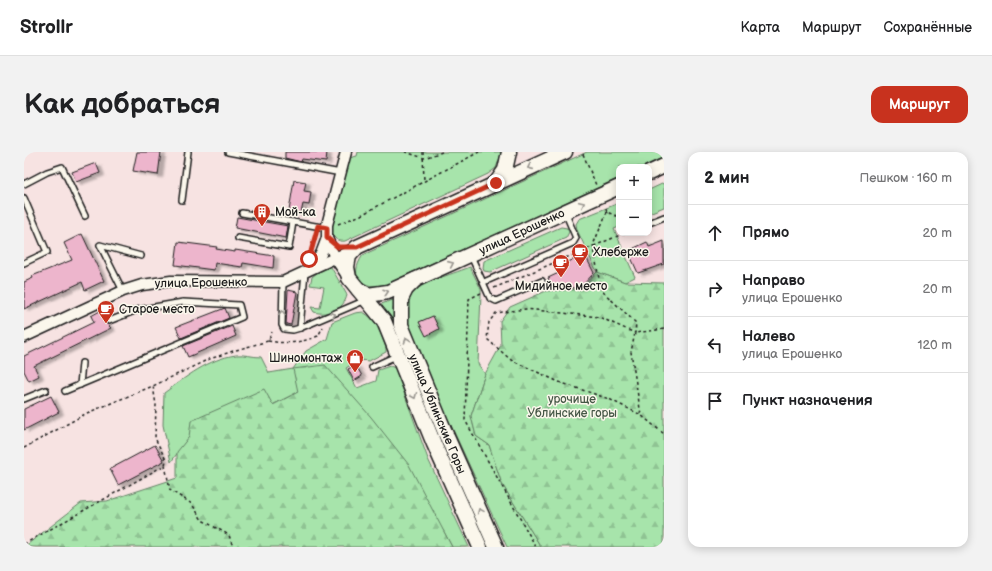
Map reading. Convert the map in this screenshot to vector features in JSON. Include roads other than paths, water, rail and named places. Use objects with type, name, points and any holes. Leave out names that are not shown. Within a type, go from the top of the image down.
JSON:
[{"type":"main road","points":[[496,183],[505,170],[509,152]]},
{"type":"main road","name":"улица Ерошенко","points":[[357,247],[565,152]]},
{"type":"main road","points":[[652,172],[664,166]]},
{"type":"main road","name":"улица Ерошенко","points":[[353,283],[368,294],[378,295],[471,255],[616,188]]},
{"type":"main road","points":[[353,283],[347,267],[349,256],[357,247]]},
{"type":"main road","name":"улица Ублинские Горы","points":[[415,280],[406,289],[402,299],[402,325],[447,437],[496,547]]},
{"type":"main road","name":"улица Ублинские Горы","points":[[353,283],[384,322],[434,444],[480,547]]},
{"type":"street","points":[[305,272],[321,254],[325,230],[346,152]]},
{"type":"street","points":[[325,230],[335,258],[353,283]]},
{"type":"street","name":"улица Ерошенко","points":[[325,230],[338,247],[357,247]]},
{"type":"street","name":"улица Ерошенко","points":[[24,336],[123,291],[142,285],[171,281],[283,282],[357,247]]},
{"type":"lane","points":[[182,200],[188,152]]},
{"type":"lane","points":[[228,152],[341,173]]},
{"type":"lane","points":[[24,184],[62,166],[85,216]]},
{"type":"lane","points":[[24,198],[26,209],[48,252],[24,263]]},
{"type":"lane","points":[[484,282],[573,243],[576,238],[564,212]]},
{"type":"lane","points":[[242,213],[293,222],[325,230]]},
{"type":"lane","points":[[652,222],[664,217]]},
{"type":"lane","points":[[238,238],[289,247],[293,222]]},
{"type":"lane","points":[[123,291],[100,245],[142,256]]},
{"type":"lane","points":[[471,255],[490,298],[496,302],[542,281]]},
{"type":"lane","points":[[300,328],[305,272]]},
{"type":"lane","points":[[283,282],[282,325],[284,328],[293,330],[324,319],[366,300]]},
{"type":"lane","points":[[65,391],[242,317],[239,305],[183,302],[137,310],[109,321],[100,302]]},
{"type":"lane","points":[[372,367],[397,355]]},
{"type":"lane","points":[[80,385],[82,363]]},
{"type":"lane","points":[[24,399],[46,390]]},
{"type":"place","name":"Мой-ка","points":[[262,227]]},
{"type":"place","name":"Хлеберже","points":[[580,267]]},
{"type":"place","name":"Мидийное место","points":[[561,278]]},
{"type":"place","name":"Старое место","points":[[106,324]]},
{"type":"place","name":"Шиномонтаж","points":[[355,373]]},
{"type":"park label","name":"урочище Ублинские горы","points":[[572,406]]}]
